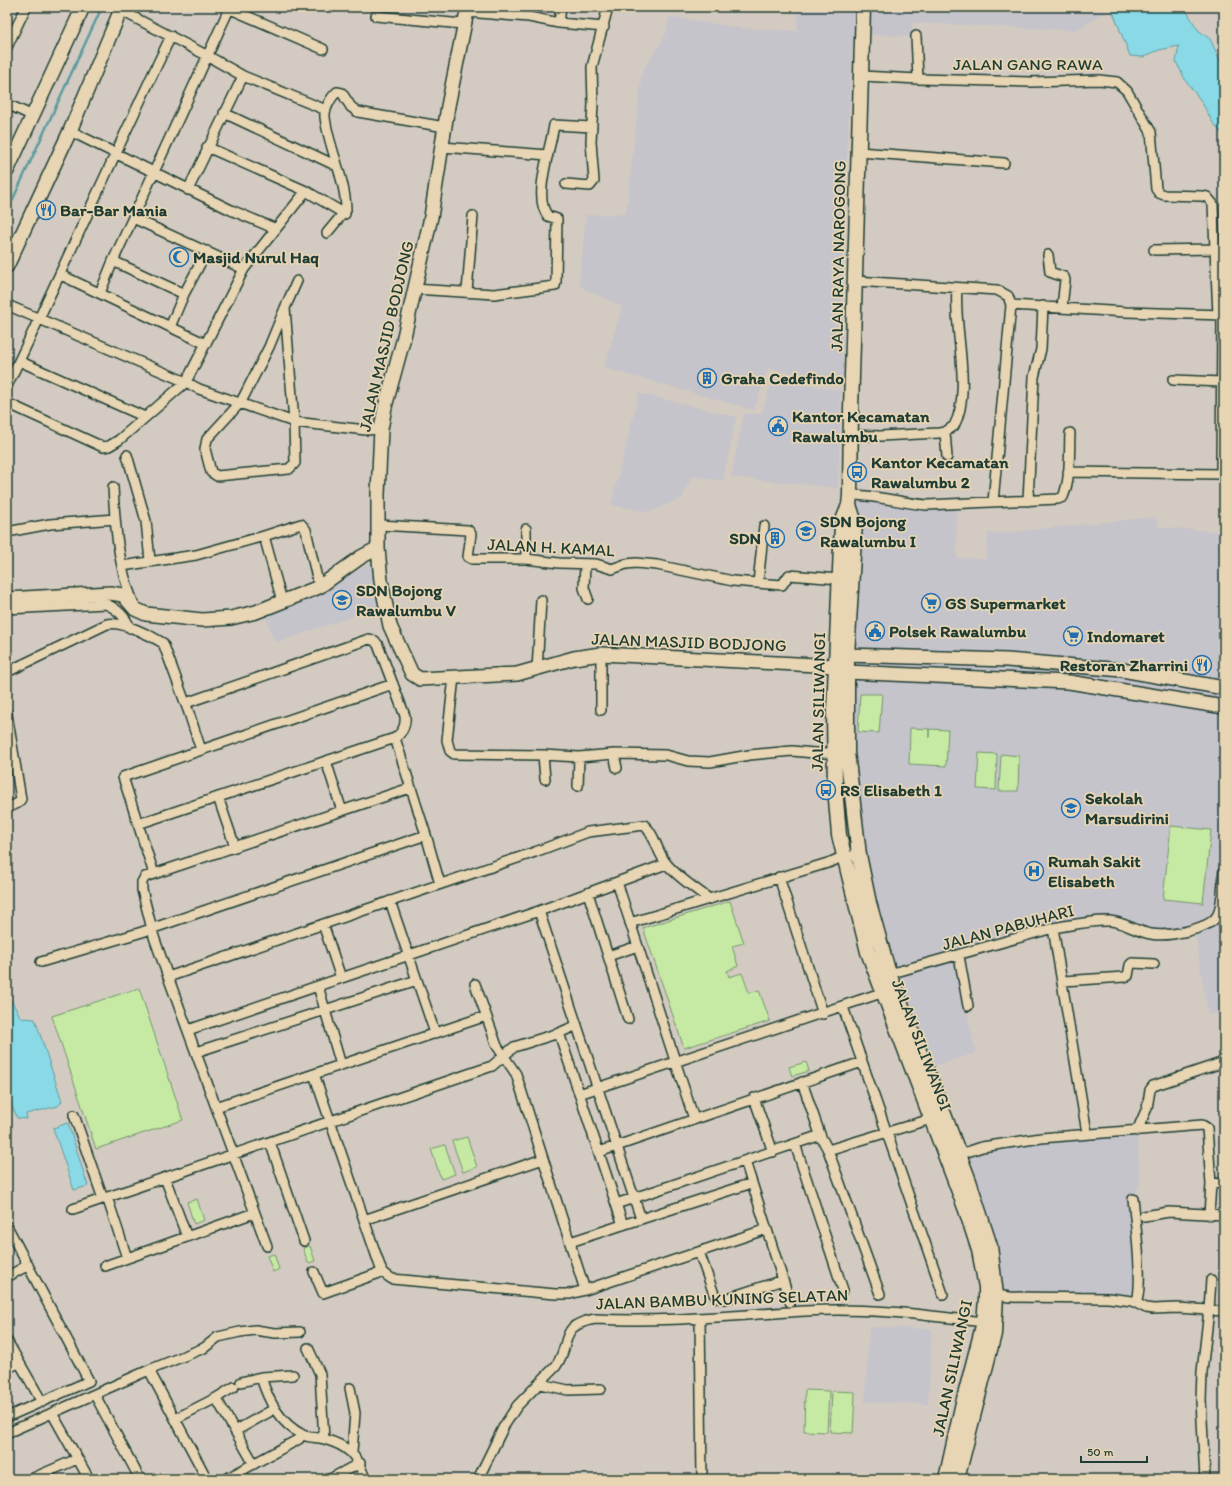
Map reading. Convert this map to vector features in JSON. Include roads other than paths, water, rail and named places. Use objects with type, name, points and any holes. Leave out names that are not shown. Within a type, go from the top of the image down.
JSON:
[{"type":"main road","name":"JALAN RAYA NAROGONG","points":[[844,616],[839,579],[842,523],[849,500],[863,7]]},
{"type":"main road","name":"JALAN RAYA NAROGONG","points":[[844,616],[856,523],[849,500]]},
{"type":"main road","name":"JALAN SILIWANGI","points":[[844,616],[847,655],[841,669],[848,752],[859,855],[869,903],[889,974],[888,991],[931,1118],[979,1250],[986,1287],[984,1322],[962,1407],[956,1469]]},
{"type":"main road","name":"JALAN SILIWANGI","points":[[844,616],[834,753],[838,825],[844,856],[868,952],[888,991],[969,1181],[990,1246],[996,1295],[994,1334],[976,1409],[956,1469],[946,1479]]},
{"type":"street","points":[[7,47],[26,7]]},
{"type":"street","points":[[7,171],[83,7]]},
{"type":"street","points":[[529,17],[530,7]]},
{"type":"street","points":[[559,23],[562,7]]},
{"type":"street","points":[[566,184],[590,186],[594,183],[592,67],[604,27],[608,7]]},
{"type":"street","points":[[7,266],[70,132],[121,8],[243,76],[326,110]]},
{"type":"street","points":[[100,293],[153,172],[228,10],[323,49]]},
{"type":"street","points":[[376,16],[466,14],[529,17],[559,23],[604,27]]},
{"type":"street","name":"JALAN MASJID BODJONG","points":[[466,14],[445,127],[431,217],[381,429],[378,548],[386,611],[390,626],[412,674],[420,679],[517,674],[537,670],[574,658],[601,654],[841,669],[864,672],[1069,682],[1224,707]]},
{"type":"street","points":[[7,386],[61,275],[115,152],[171,36]]},
{"type":"street","points":[[916,36],[918,79]]},
{"type":"street","points":[[188,190],[207,147],[243,76]]},
{"type":"street","name":"JALAN GANG RAWA","points":[[862,76],[1031,82],[1099,80],[1117,82],[1127,92],[1151,132],[1156,189],[1159,193],[1164,195],[1202,196],[1211,201],[1214,208],[1221,315],[1222,474]]},
{"type":"street","points":[[327,233],[345,214],[346,207],[324,116],[334,95],[339,92],[342,93],[351,107],[358,112],[445,127]]},
{"type":"street","points":[[7,104],[33,116]]},
{"type":"street","points":[[224,113],[337,166]]},
{"type":"street","points":[[414,289],[503,293],[553,287],[556,285],[557,219],[548,216],[542,204],[543,182],[554,125],[592,127]]},
{"type":"street","points":[[70,132],[115,152],[188,190],[276,229]]},
{"type":"street","points":[[207,147],[306,191],[345,214]]},
{"type":"street","points":[[442,147],[548,155]]},
{"type":"street","points":[[859,152],[1004,163]]},
{"type":"street","points":[[7,404],[106,447],[119,440],[186,382],[244,269],[306,191]]},
{"type":"street","points":[[467,292],[473,216]]},
{"type":"street","points":[[133,218],[207,250],[244,269]]},
{"type":"street","points":[[1154,250],[1216,249]]},
{"type":"street","points":[[170,327],[184,294],[207,250]]},
{"type":"street","points":[[1048,255],[1050,272],[1064,276],[1066,280],[1062,307]]},
{"type":"street","points":[[113,261],[184,294]]},
{"type":"street","points":[[61,275],[206,344]]},
{"type":"street","points":[[285,308],[294,422],[295,463],[292,466],[281,470],[217,476],[211,472],[205,449],[207,439],[241,402],[269,347],[285,308],[297,281]]},
{"type":"street","points":[[855,281],[1001,291],[1008,296],[1011,305],[993,502]]},
{"type":"street","points":[[850,435],[880,436],[945,432],[954,426],[962,392],[955,304],[957,288]]},
{"type":"street","points":[[7,305],[186,382],[199,389],[241,402],[294,422],[366,430],[381,429]]},
{"type":"street","points":[[1011,305],[1126,312],[1221,315]]},
{"type":"street","points":[[1028,501],[1034,377],[1041,349],[1043,306]]},
{"type":"street","points":[[19,361],[145,417]]},
{"type":"street","points":[[1173,380],[1222,382]]},
{"type":"street","points":[[945,432],[947,457]]},
{"type":"street","points":[[849,500],[877,496],[909,503],[928,505],[1028,501],[1063,497],[1068,472],[1070,433]]},
{"type":"street","points":[[127,454],[146,521],[150,561]]},
{"type":"street","points":[[1068,472],[1222,474]]},
{"type":"street","points":[[113,487],[115,519],[122,566],[135,609]]},
{"type":"street","points":[[7,532],[50,524],[115,519]]},
{"type":"street","points":[[122,566],[196,555],[264,536],[296,525],[304,526],[319,587]]},
{"type":"street","name":"JALAN H. KAMAL","points":[[379,525],[466,530],[471,534],[468,557],[470,559],[526,559],[596,564],[612,569],[636,563],[657,565],[733,581],[782,585],[789,575],[839,579]]},
{"type":"street","points":[[758,583],[764,526]]},
{"type":"street","points":[[526,529],[526,559]]},
{"type":"street","points":[[264,536],[282,601]]},
{"type":"street","points":[[7,599],[110,593],[123,595],[135,609],[146,614],[202,620],[237,616],[256,612],[319,587],[361,557],[378,548]]},
{"type":"street","points":[[585,564],[584,588],[588,599]]},
{"type":"street","points":[[537,670],[541,600]]},
{"type":"street","points":[[7,609],[106,604],[115,608],[126,618],[130,628]]},
{"type":"street","points":[[7,672],[106,624],[114,622],[154,637],[163,643],[186,703],[201,750]]},
{"type":"street","points":[[138,824],[395,738],[402,733],[406,724],[405,716],[378,645],[375,641],[369,639],[186,703]]},
{"type":"street","points":[[601,654],[601,710]]},
{"type":"street","points":[[847,655],[1007,660],[1138,672],[1224,688]]},
{"type":"street","points":[[864,655],[864,672]]},
{"type":"street","points":[[935,675],[936,657]]},
{"type":"street","points":[[1006,679],[1007,660]]},
{"type":"street","points":[[1135,692],[1138,672]]},
{"type":"street","points":[[454,677],[447,740],[450,751],[454,754],[579,757],[614,754],[666,755],[688,761],[710,762],[749,755],[792,751],[834,753]]},
{"type":"street","points":[[1183,700],[1186,681]]},
{"type":"street","points":[[154,874],[123,777],[393,684]]},
{"type":"street","points":[[7,714],[21,798],[18,803],[7,808]]},
{"type":"street","points":[[395,738],[440,884]]},
{"type":"street","points":[[614,754],[617,768]]},
{"type":"street","points":[[543,755],[545,779]]},
{"type":"street","points":[[578,786],[579,757]]},
{"type":"street","points":[[326,761],[342,811]]},
{"type":"street","points":[[267,1246],[168,977],[152,928],[142,890],[142,882],[145,877],[410,788]]},
{"type":"street","points":[[218,797],[235,847]]},
{"type":"street","points":[[168,977],[588,832],[644,826],[649,829],[666,864],[709,899]]},
{"type":"street","points":[[41,962],[152,928],[426,835]]},
{"type":"street","points":[[630,923],[844,856],[859,855]]},
{"type":"street","points":[[188,1030],[539,911],[666,864]]},
{"type":"street","name":"JALAN PABUHARI","points":[[889,974],[959,956],[1053,928],[1105,921],[1112,921],[1152,934],[1175,934],[1198,928],[1211,923],[1219,912],[1224,871]]},
{"type":"street","points":[[779,877],[823,1014]]},
{"type":"street","points":[[617,882],[694,1119]]},
{"type":"street","points":[[588,893],[628,1019]]},
{"type":"street","points":[[390,901],[435,1033]]},
{"type":"street","points":[[539,911],[641,1219]]},
{"type":"street","points":[[323,924],[341,978]]},
{"type":"street","points":[[1053,928],[1087,1133]]},
{"type":"street","points":[[608,956],[638,946]]},
{"type":"street","points":[[959,956],[968,1006]]},
{"type":"street","points":[[1063,981],[1124,977],[1128,976],[1130,965],[1132,963],[1154,964]]},
{"type":"street","points":[[196,1052],[417,980]]},
{"type":"street","points":[[475,984],[497,1046],[516,1074],[585,1290]]},
{"type":"street","points":[[318,986],[341,1065]]},
{"type":"street","points":[[579,1094],[823,1014],[888,991]]},
{"type":"street","points":[[843,1007],[943,1294]]},
{"type":"street","points":[[216,1107],[486,1016]]},
{"type":"street","points":[[73,1209],[492,1066],[514,1047],[559,1033],[577,1025]]},
{"type":"street","points":[[559,1033],[623,1225]]},
{"type":"street","points":[[599,1152],[862,1062]]},
{"type":"street","points":[[1137,1131],[1144,1118],[1150,1090],[1153,1086],[1224,1062]]},
{"type":"street","points":[[314,1074],[382,1272],[392,1279],[570,1294],[767,1230]]},
{"type":"street","points":[[802,1082],[880,1294]]},
{"type":"street","points":[[754,1098],[773,1152]]},
{"type":"street","points":[[74,1115],[127,1258]]},
{"type":"street","points":[[828,1150],[931,1118]]},
{"type":"street","points":[[958,1155],[982,1147],[1006,1142],[1087,1133],[1205,1126],[1207,1128],[1211,1184],[1209,1214]]},
{"type":"street","points":[[616,1204],[815,1137],[821,1137]]},
{"type":"street","points":[[270,1142],[304,1241]]},
{"type":"street","points":[[795,1144],[844,1290]]},
{"type":"street","points":[[364,1220],[543,1159]]},
{"type":"street","points":[[745,1161],[790,1302]]},
{"type":"street","points":[[165,1178],[187,1237]]},
{"type":"street","points":[[570,1242],[752,1183]]},
{"type":"street","points":[[1211,1184],[1224,1183]]},
{"type":"street","points":[[1133,1199],[1138,1277],[1138,1294],[1136,1303]]},
{"type":"street","points":[[1144,1216],[1168,1212],[1224,1215]]},
{"type":"street","points":[[105,1266],[254,1213]]},
{"type":"street","points":[[7,1226],[89,1381],[7,1417]]},
{"type":"street","points":[[699,1252],[714,1294],[718,1298],[725,1298],[783,1280]]},
{"type":"street","points":[[7,1277],[28,1265]]},
{"type":"street","points":[[314,1272],[323,1293],[382,1272]]},
{"type":"street","points":[[1205,1479],[1201,1400],[1202,1372],[1211,1280]]},
{"type":"street","points":[[996,1295],[1010,1297],[1109,1298],[1136,1303],[1146,1308],[1154,1309],[1177,1308],[1224,1312]]},
{"type":"street","name":"JALAN BAMBU KUNING SELATAN","points":[[478,1479],[504,1426],[518,1406],[540,1384],[560,1360],[569,1330],[576,1324],[595,1319],[658,1320],[805,1311],[865,1311],[919,1314],[984,1322]]},
{"type":"street","points":[[700,1318],[702,1479]]},
{"type":"street","points":[[7,1433],[149,1370],[204,1348],[218,1337],[255,1330],[276,1333],[300,1332]]},
{"type":"street","points":[[7,1341],[42,1402]]},
{"type":"street","points":[[308,1348],[320,1374],[324,1439]]},
{"type":"street","points":[[7,1368],[19,1363]]},
{"type":"street","points":[[149,1370],[207,1479]]},
{"type":"street","points":[[175,1419],[238,1385],[261,1377],[293,1375]]},
{"type":"street","points":[[261,1377],[270,1403],[294,1430],[305,1436],[324,1439],[342,1446],[352,1452],[360,1463],[364,1479]]},
{"type":"street","points":[[540,1384],[568,1390],[601,1389]]},
{"type":"street","points":[[350,1388],[355,1414],[352,1452]]},
{"type":"street","points":[[95,1395],[140,1479]]},
{"type":"street","points":[[216,1398],[254,1464]]},
{"type":"street","points":[[235,1431],[269,1412]]},
{"type":"street","points":[[52,1413],[89,1479]]},
{"type":"street","points":[[226,1479],[299,1439]]},
{"type":"street","points":[[31,1479],[77,1459]]},
{"type":"street","points":[[330,1479],[360,1463]]},
{"type":"water","points":[[1111,7],[1184,7],[1198,30],[1210,39],[1224,69],[1224,136],[1213,123],[1201,101],[1186,81],[1176,62],[1179,46],[1159,50],[1143,57],[1130,56]]},
{"type":"water","points":[[7,993],[21,1018],[35,1019],[62,1101],[58,1106],[26,1114],[27,1119],[17,1118],[7,1095]]},
{"type":"water","points":[[68,1123],[88,1186],[74,1190],[53,1128]]},
{"type":"waterway","points":[[7,212],[102,7]]},
{"type":"place","name":"Bar-Bar Mania","points":[[46,210]]},
{"type":"place","name":"Masjid Nurul Haq","points":[[179,257]]},
{"type":"place","name":"Graha Cedefindo","points":[[707,378]]},
{"type":"place","name":"Kantor Kecamatan Rawalumbu","points":[[778,426]]},
{"type":"place","name":"Kantor Kecamatan Rawalumbu 2","points":[[857,472]]},
{"type":"place","name":"SDN Bojong Rawalumbu I","points":[[806,531]]},
{"type":"place","name":"SDN","points":[[775,538]]},
{"type":"place","name":"SDN Bojong Rawalumbu V","points":[[342,600]]},
{"type":"place","name":"GS Supermarket","points":[[931,603]]},
{"type":"place","name":"Polsek Rawalumbu","points":[[875,631]]},
{"type":"place","name":"Indomaret","points":[[1073,636]]},
{"type":"place","name":"Restoran Zharrini","points":[[1202,665]]},
{"type":"place","name":"RS Elisabeth 1","points":[[826,790]]},
{"type":"place","name":"Sekolah Marsudirini","points":[[1071,808]]},
{"type":"place","name":"Rumah Sakit Elisabeth","points":[[1034,871]]}]
